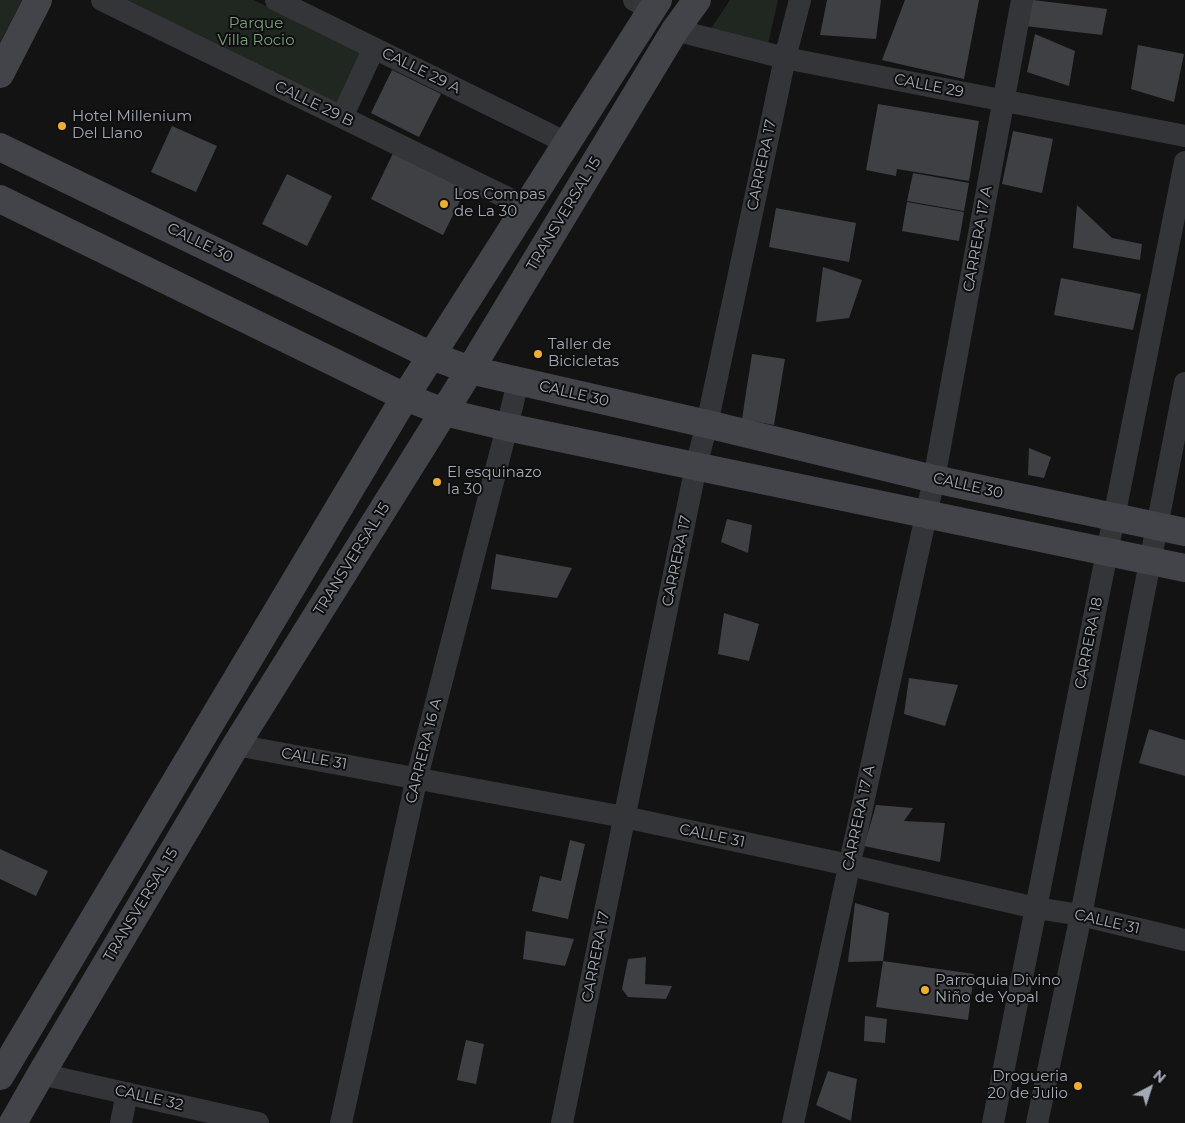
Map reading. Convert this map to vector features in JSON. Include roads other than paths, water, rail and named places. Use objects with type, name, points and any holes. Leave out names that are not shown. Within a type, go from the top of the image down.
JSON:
[{"type":"street","points":[[0,74],[38,0]]},
{"type":"street","name":"CALLE 29 B","points":[[102,0],[526,207]]},
{"type":"street","name":"CALLE 29 A","points":[[276,0],[566,143]]},
{"type":"street","name":"TRANSVERSAL 15","points":[[13,1123],[236,745],[470,370],[675,30],[697,0]]},
{"type":"street","name":"CARRERA 17","points":[[562,1123],[696,466],[707,424],[785,58],[800,0]]},
{"type":"street","name":"CARRERA 17 A","points":[[793,1123],[934,479],[1022,0]]},
{"type":"street","points":[[0,1076],[405,397],[566,143],[648,3]]},
{"type":"street","name":"CALLE 29","points":[[675,30],[785,58],[1185,136]]},
{"type":"street","points":[[342,117],[374,48]]},
{"type":"street","name":"CALLE 30","points":[[0,147],[432,356],[470,370],[707,424],[934,479],[1185,532]]},
{"type":"street","name":"CARRERA 18","points":[[993,1123],[1185,162]]},
{"type":"street","points":[[0,199],[405,397],[444,412],[508,428],[1185,568]]},
{"type":"street","name":"CARRERA 16 A","points":[[341,1123],[417,778],[508,428],[518,382]]},
{"type":"street","points":[[1037,1123],[1081,915],[1185,383]]},
{"type":"street","name":"CALLE 31","points":[[236,745],[624,818],[849,864],[1036,908],[1081,915],[1185,940]]},
{"type":"street","name":"CALLE 32","points":[[41,1074],[258,1123]]},
{"type":"street","points":[[121,1123],[127,1093]]},
{"type":"place","name":"Hotel Millenium Del Llano","points":[[62,126]]},
{"type":"place","name":"Los Compas de La 30","points":[[444,204]]},
{"type":"place","name":"Taller de Bicicletas","points":[[538,354]]},
{"type":"place","name":"El esquinazo la 30","points":[[437,482]]},
{"type":"place","name":"Parroquia Divino Niño de Yopal","points":[[925,990]]},
{"type":"place","name":"Drogueria 20 de Julio","points":[[1078,1086]]},
{"type":"park label","name":"Parque Villa Rocio","points":[[256,32]]}]
